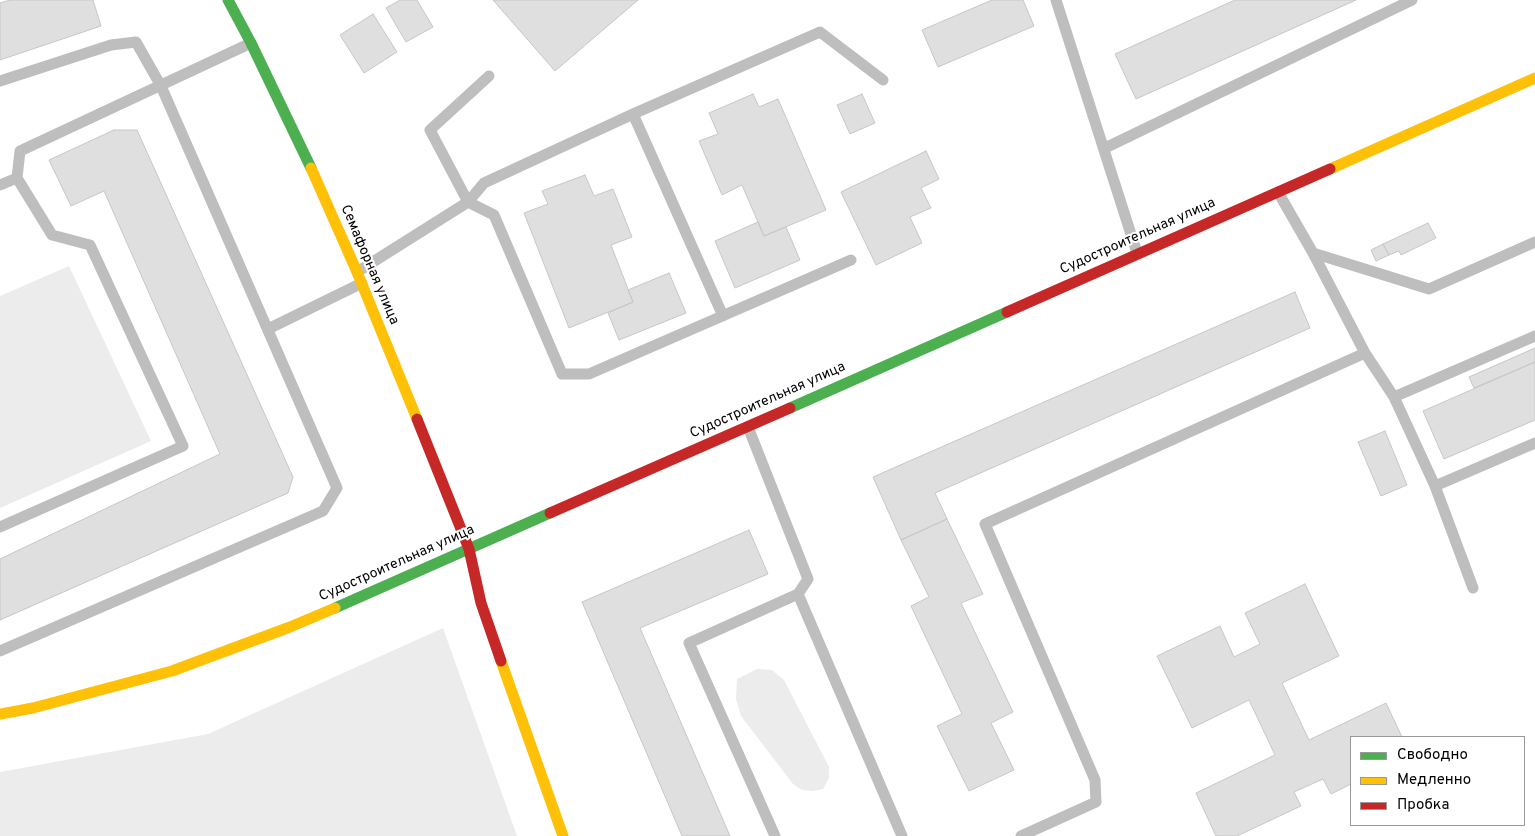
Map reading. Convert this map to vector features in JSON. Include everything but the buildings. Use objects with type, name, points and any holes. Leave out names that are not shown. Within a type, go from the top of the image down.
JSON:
[{"type":"main road","name":"Семафорная улица","points":[[228,0],[306,156],[357,272],[469,549],[481,603],[563,836]]},
{"type":"main road","name":"Судостроительная улица","points":[[0,714],[33,708],[172,671],[290,627],[1535,78]]},
{"type":"lane","points":[[1056,0],[1138,253]]},
{"type":"lane","points":[[1105,148],[1412,0]]},
{"type":"lane","points":[[357,272],[468,202],[484,183],[633,114],[820,32],[883,80]]},
{"type":"lane","points":[[0,81],[111,45],[136,42],[161,86],[338,488],[324,511],[0,651]]},
{"type":"lane","points":[[0,527],[183,446],[90,245],[52,235],[16,178],[20,151],[251,43]]},
{"type":"lane","points":[[489,76],[430,130],[468,202],[494,215],[562,374],[589,374],[851,260]]},
{"type":"lane","points":[[633,114],[723,316]]},
{"type":"lane","points":[[0,186],[16,178]]},
{"type":"lane","points":[[1278,192],[1313,253],[1365,353],[1394,397],[1435,486],[1473,588]]},
{"type":"lane","points":[[1313,253],[1429,288],[1535,242]]},
{"type":"lane","points":[[268,329],[362,284]]},
{"type":"lane","points":[[1394,397],[1535,336]]},
{"type":"lane","points":[[1021,836],[1096,802],[1095,780],[986,524],[1365,353]]},
{"type":"lane","points":[[748,426],[808,579],[798,594],[689,643],[775,836]]},
{"type":"lane","points":[[1435,486],[1535,443]]},
{"type":"lane","points":[[798,594],[902,836]]},
{"type":"shaded area","points":[[69,266],[151,441],[0,508],[0,296]]},
{"type":"shaded area","points":[[443,628],[517,836],[0,836],[0,772],[208,734]]},
{"type":"shaded area","points":[[757,669],[772,670],[784,680],[829,767],[829,778],[823,789],[813,791],[802,790],[793,784],[741,716],[736,699],[737,679]]},
{"type":"traffic: fast","points":[[228,0],[251,43],[311,168]]},
{"type":"traffic: fast","points":[[790,408],[1007,312]]},
{"type":"traffic: fast","points":[[335,608],[550,513]]},
{"type":"traffic: slow","points":[[1330,169],[1535,78]]},
{"type":"traffic: slow","points":[[311,168],[357,272],[417,419]]},
{"type":"traffic: slow","points":[[0,714],[33,708],[172,671],[335,608]]},
{"type":"traffic: slow","points":[[501,661],[563,836]]},
{"type":"traffic: jam","points":[[1007,312],[1330,169]]},
{"type":"traffic: jam","points":[[550,513],[790,408]]},
{"type":"traffic: jam","points":[[417,419],[469,549],[481,603],[501,661]]}]
